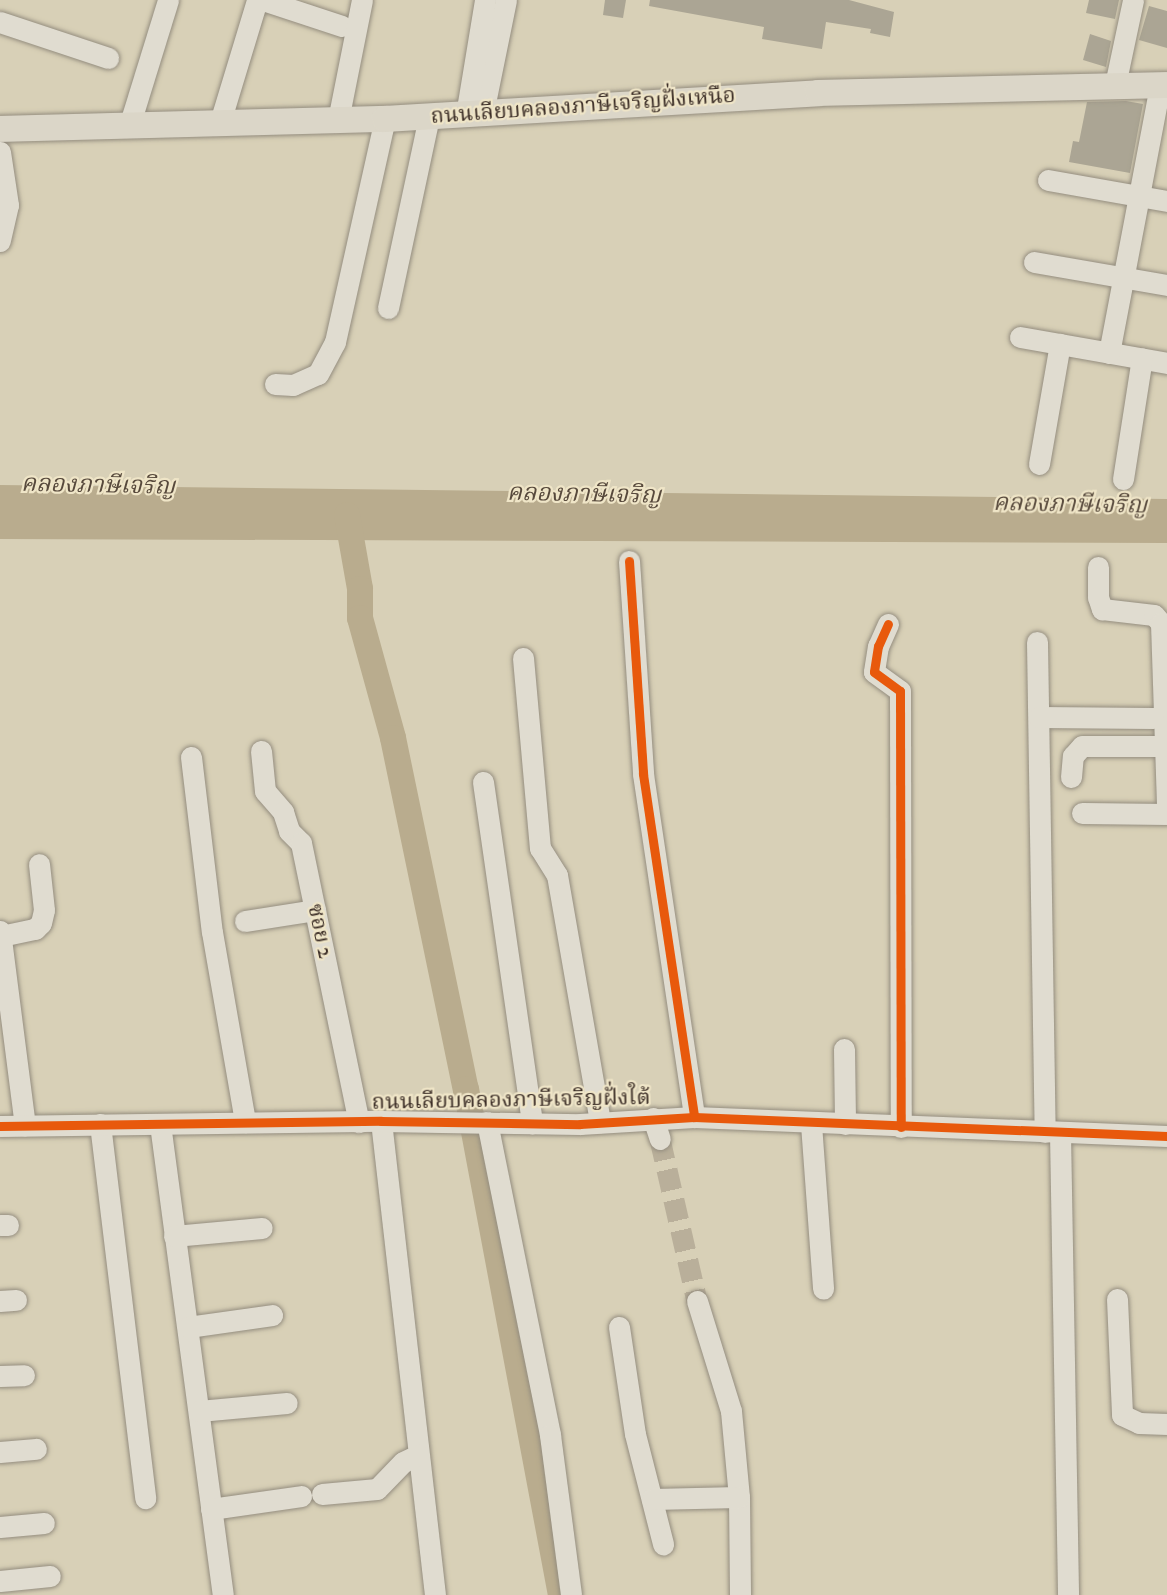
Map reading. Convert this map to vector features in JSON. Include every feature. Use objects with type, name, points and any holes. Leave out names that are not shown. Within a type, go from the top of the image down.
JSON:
[{"type":"main road","name":"ถนนเลียบคลองภาษีเจริญฝั่งเหนือ","points":[[0,129],[130,123],[385,119],[818,93],[1163,85]]},
{"type":"street","points":[[130,123],[168,0]]},
{"type":"street","points":[[220,122],[257,0]]},
{"type":"street","points":[[263,0],[342,26]]},
{"type":"street","points":[[338,120],[362,0]]},
{"type":"street","points":[[474,114],[485,0]]},
{"type":"street","points":[[474,114],[506,0]]},
{"type":"street","points":[[1114,85],[1133,0]]},
{"type":"street","points":[[0,22],[108,58]]},
{"type":"street","points":[[1109,353],[1138,196],[1163,85]]},
{"type":"street","points":[[388,308],[429,116]]},
{"type":"street","points":[[275,384],[293,385],[318,374],[335,342],[385,119]]},
{"type":"street","points":[[0,155],[4,205],[0,241]]},
{"type":"street","points":[[1048,180],[1167,201]]},
{"type":"street","points":[[1034,262],[1167,285]]},
{"type":"street","points":[[1020,337],[1167,363]]},
{"type":"street","points":[[1039,464],[1060,344]]},
{"type":"street","points":[[1124,479],[1142,358]]},
{"type":"street","points":[[629,561],[643,774],[694,1117]]},
{"type":"street","points":[[1098,567],[1098,597],[1102,609],[1154,615],[1161,623],[1167,804]]},
{"type":"street","points":[[888,624],[878,646],[874,672],[900,692],[901,1127]]},
{"type":"street","points":[[1037,642],[1068,1595]]},
{"type":"street","points":[[522,658],[540,848],[556,875],[600,1122]]},
{"type":"street","points":[[1039,717],[1153,718]]},
{"type":"street","points":[[1071,777],[1073,756],[1083,746],[1165,747]]},
{"type":"street","name":"ซอย 2","points":[[261,751],[265,791],[283,812],[289,831],[301,843],[359,1122]]},
{"type":"street","points":[[190,757],[212,932],[245,1122]]},
{"type":"street","points":[[483,782],[532,1123]]},
{"type":"street","points":[[1082,813],[1167,814]]},
{"type":"street","points":[[1,936],[35,929],[41,923],[44,910],[39,864]]},
{"type":"street","points":[[245,921],[315,910]]},
{"type":"street","points":[[0,931],[25,1125]]},
{"type":"street","points":[[844,1049],[845,1124]]},
{"type":"street","name":"ถนนเลียบคลองภาษีเจริญฝั่งใต้","points":[[0,1126],[381,1121],[532,1123],[694,1117],[811,1124],[1167,1136]]},
{"type":"street","points":[[653,1118],[660,1139]]},
{"type":"street","points":[[381,1121],[435,1595]]},
{"type":"street","points":[[478,1122],[550,1436],[572,1595]]},
{"type":"street","points":[[100,1124],[145,1498]]},
{"type":"street","points":[[160,1124],[223,1595]]},
{"type":"street","points":[[811,1124],[823,1289]]},
{"type":"street","points":[[174,1236],[262,1228]]},
{"type":"street","points":[[1117,1299],[1122,1415],[1139,1423],[1167,1424]]},
{"type":"street","points":[[697,1301],[731,1411],[739,1497],[740,1595]]},
{"type":"street","points":[[188,1327],[272,1316]]},
{"type":"street","points":[[619,1327],[635,1434],[663,1544]]},
{"type":"street","points":[[0,1376],[24,1375]]},
{"type":"street","points":[[199,1411],[287,1403]]},
{"type":"street","points":[[0,1452],[36,1449]]},
{"type":"street","points":[[211,1509],[377,1488],[403,1462],[418,1455]]},
{"type":"street","points":[[652,1499],[739,1497]]},
{"type":"street","points":[[0,1527],[44,1523]]},
{"type":"street","points":[[0,1581],[50,1576]]},
{"type":"water","name":"คลองภาษีเจริญ","points":[[0,485],[1167,499],[1167,543],[0,539]]},
{"type":"building","points":[[605,0],[626,0],[623,18],[603,15]]},
{"type":"building","points":[[650,0],[849,0],[894,12],[890,37],[870,33],[871,29],[826,22],[822,49],[762,39],[764,27],[649,6]]},
{"type":"building","points":[[1089,0],[1119,0],[1115,19],[1086,13]]},
{"type":"building","points":[[1149,6],[1167,11],[1167,48],[1139,40]]},
{"type":"building","points":[[1090,34],[1111,41],[1106,67],[1083,60]]},
{"type":"building","points":[[1126,101],[1143,104],[1130,173],[1069,162],[1073,141],[1079,142],[1087,102]]},
{"type":"waterway","points":[[347,515],[360,589],[360,618],[393,738],[466,1089],[561,1595]]},
{"type":"tunnel","points":[[660,1139],[697,1301]]},
{"type":"cycle path","points":[[629,561],[643,774],[694,1117]]},
{"type":"cycle path","points":[[888,624],[878,646],[874,672],[900,691],[901,1127]]},
{"type":"cycle path","points":[[0,1126],[381,1121],[580,1124],[694,1117],[1167,1136]]}]
